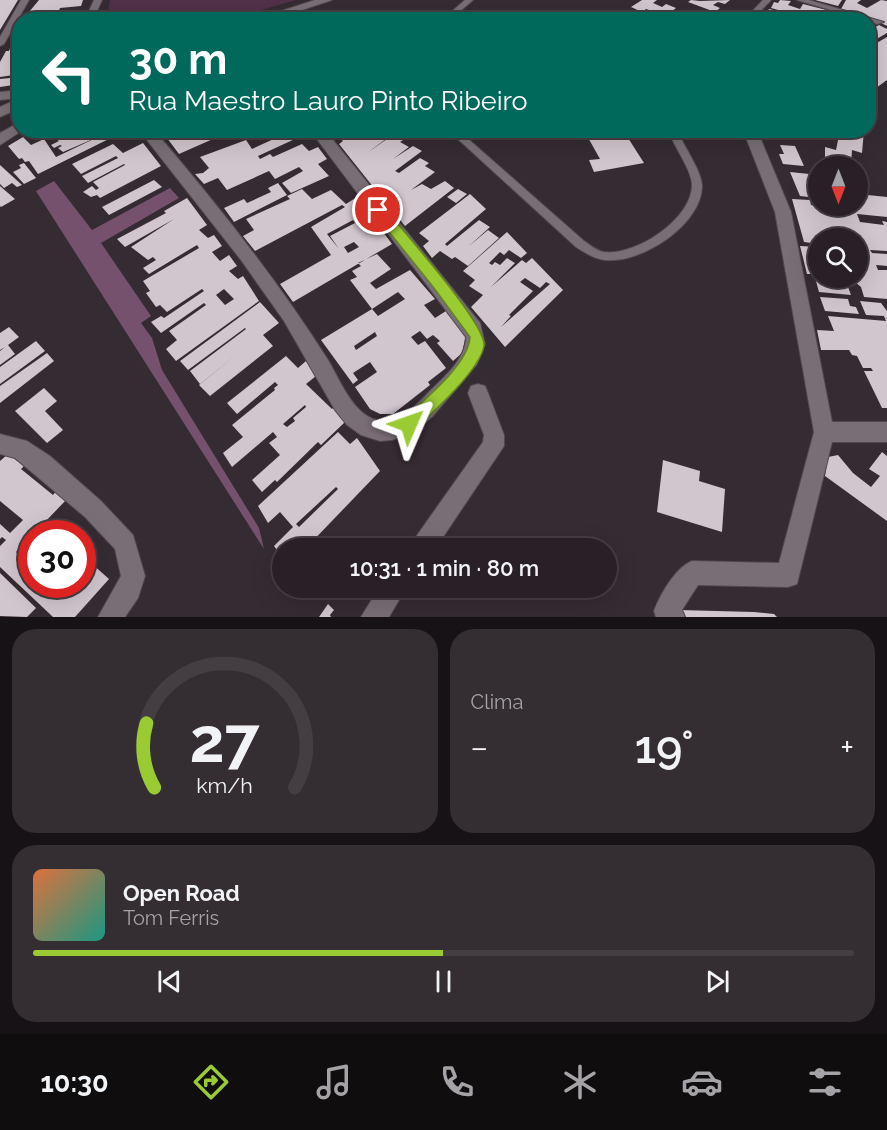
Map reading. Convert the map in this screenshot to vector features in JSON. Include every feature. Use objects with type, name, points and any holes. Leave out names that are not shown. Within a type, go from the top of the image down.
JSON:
[{"type":"street","points":[[279,12],[301,3],[327,0]]},
{"type":"street","points":[[153,138],[193,186],[279,299],[343,402],[357,418],[368,427],[381,430],[409,424],[438,398],[462,370],[477,347],[477,337],[439,284],[323,138]]},
{"type":"street","points":[[672,617],[666,611],[692,573],[788,575],[824,432],[783,212],[777,192],[753,138]]},
{"type":"street","points":[[429,538],[493,446],[494,435],[478,393]]},
{"type":"street","points":[[824,432],[887,432]]},
{"type":"street","points":[[0,444],[20,447],[93,509],[125,543],[133,576],[129,589],[111,617]]},
{"type":"street","points":[[374,617],[387,598]]},
{"type":"lane","points":[[455,12],[469,0]]},
{"type":"lane","points":[[755,12],[767,0]]},
{"type":"lane","points":[[801,0],[844,12]]},
{"type":"lane","points":[[876,21],[880,22]]},
{"type":"lane","points":[[0,44],[12,23]]},
{"type":"lane","points":[[461,138],[580,244],[604,256],[634,252],[665,235],[685,216],[696,200],[697,182],[675,138]]},
{"type":"shaded area","points":[[110,0],[296,0],[254,12],[108,12]]},
{"type":"shaded area","points":[[54,181],[92,230],[170,188],[179,198],[101,243],[151,316],[141,323],[152,338],[162,370],[259,528],[264,549],[36,191]]},
{"type":"building","points":[[0,0],[18,0],[0,30]]},
{"type":"building","points":[[39,0],[83,0],[81,6],[60,8],[58,12],[29,12]]},
{"type":"building","points":[[642,0],[657,0],[653,3],[662,7],[666,4],[676,8],[671,12],[655,12],[646,9],[642,12],[631,7]]},
{"type":"building","points":[[691,0],[730,0],[725,4],[718,2],[713,5],[720,8],[715,12],[688,2]]},
{"type":"building","points":[[780,0],[791,1],[788,5],[800,9],[803,4],[834,12],[786,12],[771,8],[774,2],[778,3]]},
{"type":"building","points":[[815,0],[842,0],[838,6]]},
{"type":"building","points":[[846,0],[861,0],[857,3],[867,8],[881,0],[887,1],[887,26],[881,23],[884,22],[876,20],[876,12],[851,12],[841,9]]},
{"type":"building","points":[[769,9],[782,12],[767,12]]},
{"type":"building","points":[[879,25],[887,29],[887,33],[876,39],[876,27]]},
{"type":"building","points":[[887,37],[887,80],[876,88],[876,43]]},
{"type":"building","points":[[12,42],[12,75],[0,77],[0,62],[6,51],[9,51]]},
{"type":"building","points":[[12,78],[12,85],[0,87],[0,79]]},
{"type":"building","points":[[21,138],[31,145],[44,139],[56,157],[96,138],[111,138],[38,174],[29,161],[19,159],[8,146]]},
{"type":"building","points":[[95,138],[63,152],[58,148],[62,146],[54,148],[51,145],[59,141],[56,139]]},
{"type":"building","points":[[167,138],[215,138],[179,154]]},
{"type":"building","points":[[276,138],[294,138],[258,156],[260,159],[270,154],[273,157],[302,144],[309,151],[318,147],[327,159],[318,164],[329,176],[291,193],[282,183],[303,171],[299,167],[275,179],[269,171],[227,190],[218,178],[204,184],[195,174],[203,173],[209,168],[200,157],[246,140],[252,149]]},
{"type":"building","points":[[339,138],[387,138],[367,153],[388,138],[400,138],[403,140],[400,142],[409,147],[393,159],[413,146],[422,151],[395,171],[399,173],[420,158],[429,163],[425,166],[435,172],[411,190],[422,184],[431,189],[445,181],[454,188],[405,226],[390,208],[400,200],[388,193],[382,198],[339,144],[343,141]]},
{"type":"building","points":[[588,138],[628,138],[644,163],[594,172],[589,160],[600,159]]},
{"type":"building","points":[[838,138],[863,138],[862,153],[852,150],[852,156],[825,156],[825,147],[836,150]]},
{"type":"building","points":[[143,143],[161,166],[100,198],[97,195],[91,197],[83,192],[92,186],[96,190],[99,188],[93,182],[125,165],[88,183],[82,176],[118,158],[116,156],[81,174],[72,164],[113,144],[123,153]]},
{"type":"building","points":[[780,145],[795,146],[804,166],[783,164],[779,154],[784,154]]},
{"type":"building","points":[[24,163],[36,178],[24,184],[13,172],[21,168],[19,165]]},
{"type":"building","points":[[0,165],[22,185],[17,187],[12,183],[4,188],[0,184]]},
{"type":"building","points":[[790,172],[808,174],[808,197],[800,196]]},
{"type":"building","points":[[154,180],[162,187],[109,215],[102,207]]},
{"type":"building","points":[[278,183],[287,195],[234,222],[224,208],[244,199],[247,203],[271,192],[268,188]]},
{"type":"building","points":[[0,186],[15,199],[1,207],[0,206]]},
{"type":"building","points":[[302,189],[312,199],[331,190],[346,204],[357,197],[392,244],[293,302],[280,284],[331,255],[311,227],[345,207],[342,205],[255,251],[243,236],[254,230],[246,219],[290,199],[287,196]],"holes":[[[353,220],[355,223],[330,236],[339,249],[327,234]],[[354,242],[359,247],[348,253],[344,247]]]},
{"type":"building","points":[[458,189],[467,194],[456,203],[447,197]]},
{"type":"building","points":[[470,194],[486,209],[445,244],[447,246],[479,220],[490,227],[468,247],[488,230],[499,238],[468,266],[440,251],[432,258],[423,246],[429,241],[419,233]]},
{"type":"building","points":[[868,195],[887,197],[887,217],[868,215]]},
{"type":"building","points":[[187,198],[207,225],[199,230],[208,238],[214,235],[222,246],[212,252],[220,261],[229,255],[237,266],[229,271],[238,279],[243,276],[259,301],[176,361],[166,349],[177,340],[169,331],[206,305],[204,303],[161,333],[151,322],[161,316],[164,318],[204,291],[202,289],[167,312],[160,305],[156,307],[146,293],[150,291],[143,281],[199,248],[197,245],[149,274],[143,268],[156,260],[153,257],[148,260],[131,247],[174,219],[125,247],[117,239],[166,213],[164,211]],"holes":[[[224,289],[234,299],[225,305],[216,295]]]},
{"type":"building","points":[[792,199],[808,200],[808,216],[858,216],[860,222],[884,225],[882,221],[887,222],[887,251],[870,250],[872,253],[887,254],[887,266],[876,265],[878,270],[887,270],[887,299],[864,297],[861,288],[868,288],[868,228],[808,228],[808,243],[804,242]]},
{"type":"building","points":[[507,232],[527,253],[521,258],[509,250],[504,255],[500,252],[489,263],[492,265],[495,262],[500,265],[507,258],[515,263],[491,287],[522,260],[526,263],[532,258],[563,290],[505,347],[471,307],[483,295],[469,286],[475,280],[463,271]],"holes":[[[525,278],[540,288],[546,282],[550,284],[501,327],[511,316],[509,315],[533,291],[520,282]]]},
{"type":"building","points":[[800,246],[808,246],[807,274]]},
{"type":"building","points":[[377,254],[391,269],[370,283],[376,289],[410,270],[435,299],[424,305],[435,318],[446,311],[466,335],[462,353],[453,361],[437,343],[440,341],[433,335],[427,339],[420,331],[411,337],[418,345],[425,341],[446,368],[428,382],[430,385],[393,414],[380,414],[370,409],[355,387],[377,372],[370,362],[353,373],[358,380],[353,384],[321,340],[372,309],[350,280],[357,277],[352,271],[361,266],[358,263]],"holes":[[[398,292],[405,299],[378,316],[372,309]],[[375,332],[377,336],[356,350],[354,346]]]},
{"type":"building","points":[[818,288],[848,288],[851,295],[819,292]]},
{"type":"building","points":[[820,297],[848,299],[850,306],[856,307],[859,314],[825,311]]},
{"type":"building","points":[[860,301],[881,303],[887,311],[887,408],[882,408],[864,371],[873,371],[871,368],[863,368],[857,356],[852,355],[849,350],[821,350],[817,330],[834,331],[828,316],[886,321],[884,316],[866,315]]},
{"type":"building","points":[[260,302],[279,323],[263,335],[273,346],[210,396],[199,385],[242,350],[200,384],[190,371],[246,329],[188,370],[180,361]]},
{"type":"building","points":[[9,327],[19,337],[8,345],[15,354],[0,365],[0,351],[5,347],[0,350],[0,333]]},
{"type":"building","points":[[36,341],[45,351],[0,384],[0,367]]},
{"type":"building","points":[[47,353],[54,361],[0,403],[0,386]]},
{"type":"building","points":[[286,356],[298,368],[306,361],[316,376],[306,384],[332,409],[335,406],[345,422],[321,445],[318,442],[277,482],[275,480],[262,492],[252,480],[280,455],[269,443],[277,437],[273,432],[232,467],[223,453],[243,437],[232,425],[275,390],[274,388],[278,385],[275,382],[237,414],[227,403]],"holes":[[[305,405],[306,407],[293,418],[295,421],[287,427],[283,424]]]},
{"type":"building","points":[[44,388],[57,401],[45,411],[63,430],[47,443],[15,411]]},
{"type":"building","points":[[338,432],[350,444],[357,438],[380,471],[316,538],[282,538],[293,527],[280,512],[268,523],[258,506]],"holes":[[[336,487],[338,489],[299,527],[296,524]]]},
{"type":"building","points":[[882,452],[887,456],[887,521],[825,476],[828,457],[838,455],[853,473],[871,487],[880,476],[869,469]]},
{"type":"building","points":[[8,454],[24,466],[21,469],[53,495],[57,490],[67,499],[47,520],[23,520],[0,501],[0,461]]},
{"type":"building","points":[[663,460],[700,471],[699,481],[725,489],[722,532],[657,512]]},
{"type":"building","points":[[0,524],[10,533],[18,525],[18,550],[16,552],[18,554],[18,584],[0,567],[0,546],[6,540],[2,537],[0,539]]},
{"type":"building","points":[[96,567],[109,579],[96,594]]},
{"type":"building","points":[[0,573],[18,590],[18,598],[26,598],[36,608],[27,617],[0,616]]},
{"type":"building","points":[[33,598],[92,598],[75,617],[53,617]]},
{"type":"building","points":[[328,604],[334,610],[331,617],[319,617]]},
{"type":"building","points":[[679,610],[754,612],[774,614],[777,617],[686,617]]},
{"type":"route","points":[[378,210],[439,284],[477,337],[477,347],[462,370],[438,398],[409,424]]}]
